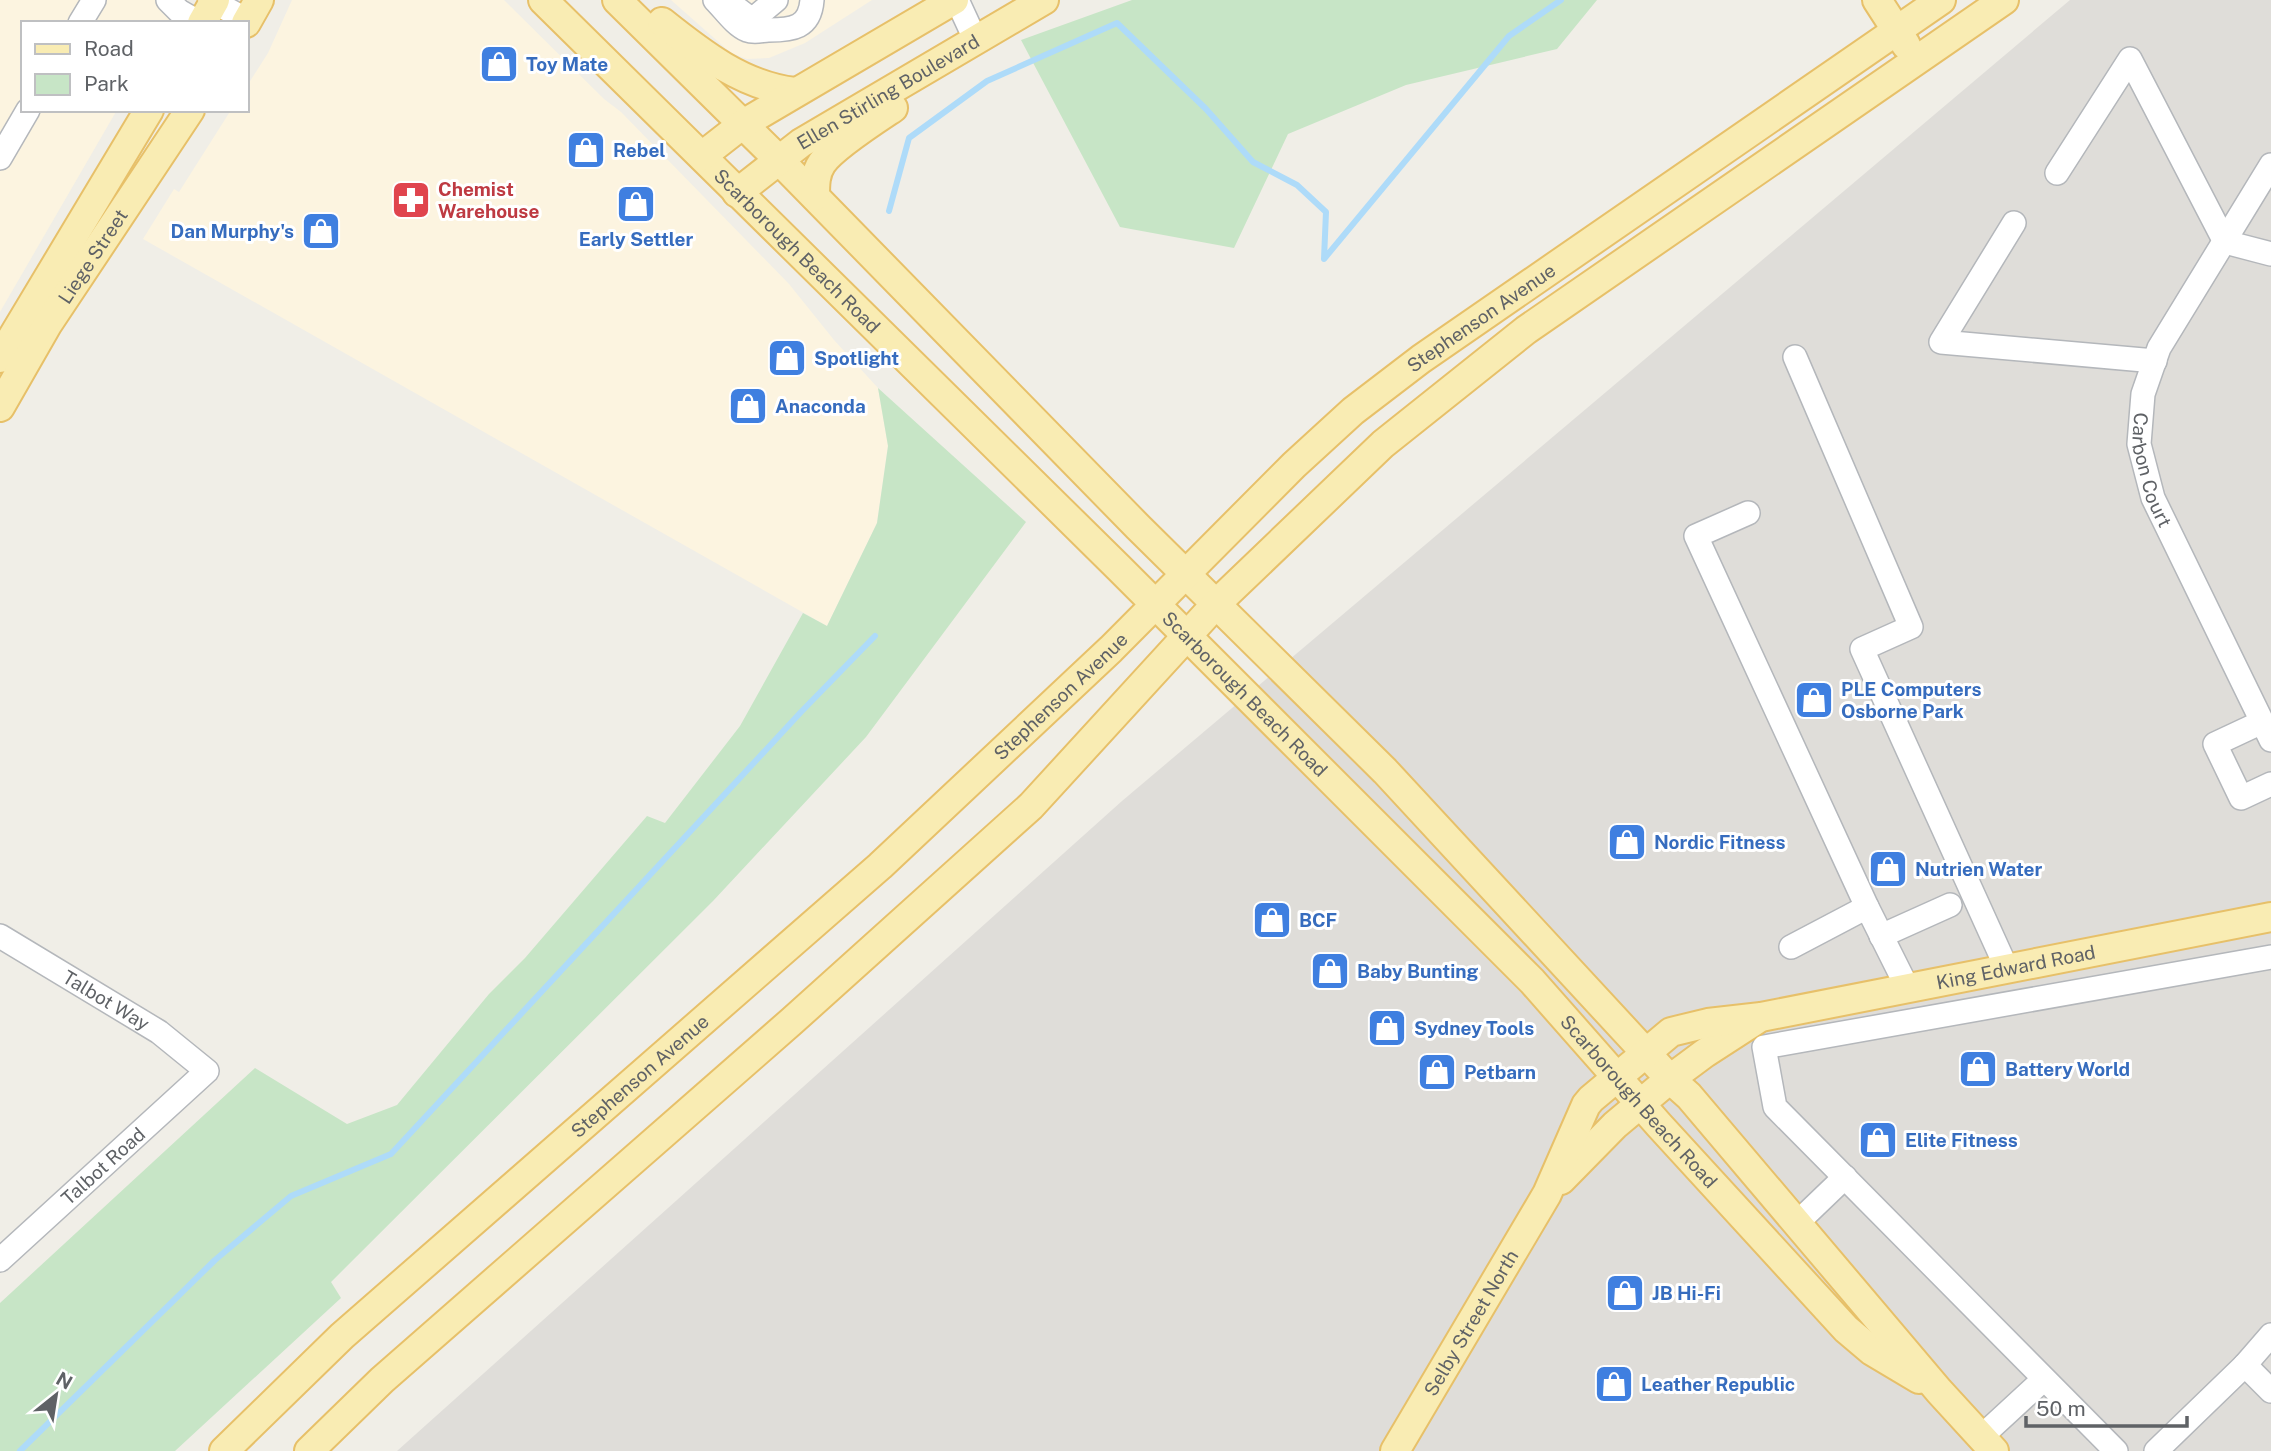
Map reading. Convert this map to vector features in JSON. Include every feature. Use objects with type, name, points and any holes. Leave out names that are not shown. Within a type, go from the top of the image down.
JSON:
[{"type":"main road","name":"Scarborough Beach Road","points":[[542,0],[1532,981],[1641,1105],[1846,1329],[1872,1351],[1939,1391]]},
{"type":"main road","name":"Scarborough Beach Road","points":[[617,0],[815,196],[1129,518],[1385,771],[1670,1079],[1689,1096],[1939,1391],[1988,1444]]},
{"type":"main road","points":[[636,0],[701,54],[769,88],[795,92]]},
{"type":"main road","points":[[702,156],[743,124],[795,92],[956,0]]},
{"type":"main road","name":"Ellen Stirling Boulevard","points":[[737,193],[801,143],[1044,0]]},
{"type":"main road","points":[[1877,0],[1907,16],[1928,55]]},
{"type":"main road","name":"Stephenson Avenue","points":[[224,1451],[342,1336],[880,866],[1033,724],[1294,465],[1353,411],[1421,359],[1907,16],[1941,0]]},
{"type":"main road","name":"Stephenson Avenue","points":[[309,1451],[382,1380],[792,1021],[1031,806],[1217,603],[1384,443],[1526,330],[2004,0]]},
{"type":"main road","points":[[815,196],[816,178],[822,163],[862,129],[936,78],[975,39]]},
{"type":"main road","name":"Liege Street","points":[[0,358],[148,112]]},
{"type":"main road","name":"Liege Street","points":[[0,408],[47,326],[189,112]]},
{"type":"main road","name":"King Edward Road","points":[[1617,1077],[1671,1032],[1708,1023],[1761,1017],[2271,917]]},
{"type":"main road","name":"King Edward Road","points":[[1641,1105],[1705,1053],[1761,1017]]},
{"type":"main road","name":"Selby Street North","points":[[1395,1451],[1547,1195],[1586,1105],[1617,1077]]},
{"type":"main road","name":"Selby Street North","points":[[1547,1195],[1615,1125],[1641,1105]]},
{"type":"street","points":[[81,21],[94,0]]},
{"type":"street","points":[[168,0],[179,11],[208,10],[251,14]]},
{"type":"street","points":[[715,0],[741,26],[753,31],[785,31],[798,26],[809,14],[812,0]]},
{"type":"street","points":[[729,0],[752,20],[776,0]]},
{"type":"street","points":[[956,0],[975,39]]},
{"type":"street","points":[[2057,173],[2130,59],[2225,242],[2271,254]]},
{"type":"street","points":[[0,158],[27,112]]},
{"type":"street","name":"Carbon Court","points":[[2267,731],[2153,498],[2139,444],[2143,394],[2159,348],[2271,165]]},
{"type":"street","points":[[2014,223],[1941,342],[2155,361]]},
{"type":"street","points":[[1795,357],[1911,627],[1862,649],[2007,968]]},
{"type":"street","points":[[1748,513],[1696,536],[1867,907],[1907,987]]},
{"type":"street","points":[[2267,731],[2216,744],[2241,798],[2271,783]]},
{"type":"street","points":[[1881,936],[1950,905]]},
{"type":"street","points":[[1791,947],[1867,907]]},
{"type":"street","name":"Talbot Way","points":[[0,936],[159,1032],[206,1071]]},
{"type":"street","points":[[2116,1451],[1775,1107],[1764,1047],[2271,957]]},
{"type":"street","name":"Talbot Road","points":[[0,1260],[206,1071]]},
{"type":"street","points":[[1797,1223],[1845,1177]]},
{"type":"street","points":[[2156,1451],[2245,1365],[2271,1335]]},
{"type":"street","points":[[2245,1365],[2271,1391]]},
{"type":"street","points":[[1988,1444],[2044,1378]]},
{"type":"shaded area","points":[[0,0],[180,0],[168,21],[21,21],[21,112],[116,112],[0,312]]},
{"type":"shaded area","points":[[292,0],[504,0],[604,99],[621,112],[789,284],[834,340],[878,388],[888,446],[877,523],[827,626],[143,239],[174,189],[179,192],[230,112],[248,112],[248,84],[268,53]]},
{"type":"shaded area","points":[[671,0],[872,0],[805,43],[769,58],[747,59],[731,53]]},
{"type":"shaded area","points":[[2070,0],[2271,0],[2271,1451],[397,1451],[1122,801]]},
{"type":"green space","points":[[1132,0],[1597,0],[1557,49],[1406,85],[1288,134],[1234,248],[1120,227],[1021,40]]},
{"type":"green space","points":[[878,388],[1026,522],[866,737],[713,901],[331,1282],[341,1298],[175,1451],[0,1451],[0,1303],[255,1068],[347,1124],[397,1105],[489,994],[525,958],[647,816],[665,823],[740,726],[803,613],[827,626],[877,523],[888,446]]},
{"type":"waterway","points":[[889,211],[909,138],[987,81],[1117,23],[1206,109],[1253,162],[1297,185],[1326,212],[1324,259],[1509,36],[1561,0]]},
{"type":"waterway","points":[[20,1451],[215,1260],[291,1196],[391,1154],[801,712],[875,636]]},
{"type":"place","name":"Toy Mate","points":[[499,64]]},
{"type":"place","name":"Rebel","points":[[586,150]]},
{"type":"place","name":"Chemist Warehouse","points":[[411,200]]},
{"type":"place","name":"Early Settler","points":[[636,204]]},
{"type":"place","name":"Dan Murphy's","points":[[321,231]]},
{"type":"place","name":"Spotlight","points":[[787,358]]},
{"type":"place","name":"Anaconda","points":[[748,406]]},
{"type":"place","name":"PLE Computers Osborne Park","points":[[1814,700]]},
{"type":"place","name":"Nordic Fitness","points":[[1627,842]]},
{"type":"place","name":"Nutrien Water","points":[[1888,869]]},
{"type":"place","name":"BCF","points":[[1272,920]]},
{"type":"place","name":"Baby Bunting","points":[[1330,971]]},
{"type":"place","name":"Sydney Tools","points":[[1387,1028]]},
{"type":"place","name":"Battery World","points":[[1978,1069]]},
{"type":"place","name":"Petbarn","points":[[1437,1072]]},
{"type":"place","name":"Elite Fitness","points":[[1878,1140]]},
{"type":"place","name":"JB Hi-Fi","points":[[1625,1293]]},
{"type":"place","name":"Leather Republic","points":[[1614,1384]]}]
